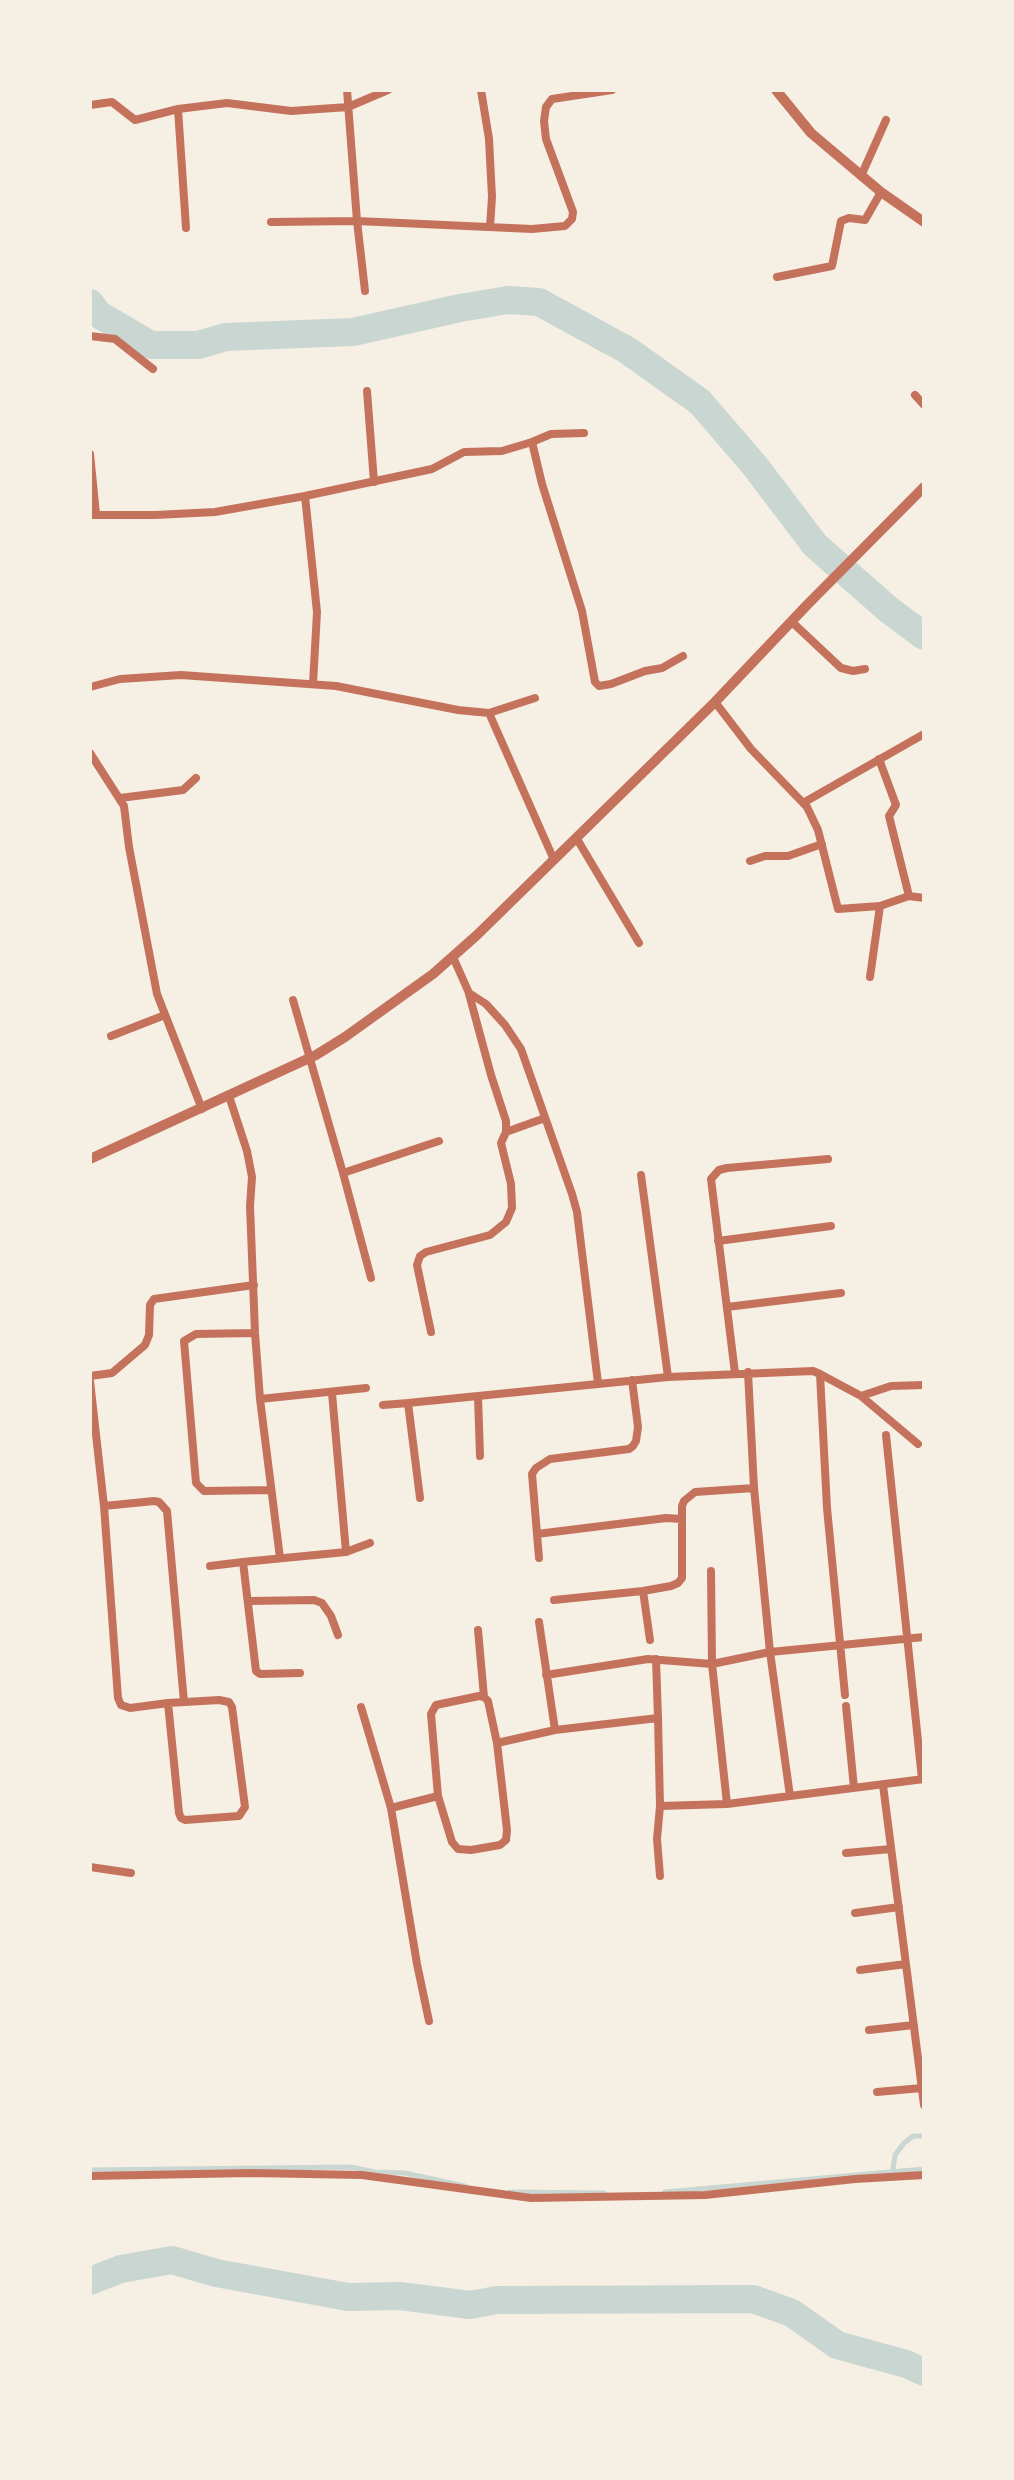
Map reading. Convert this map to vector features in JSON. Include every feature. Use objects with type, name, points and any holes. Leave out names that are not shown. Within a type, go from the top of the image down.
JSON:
[{"type":"street","points":[[347,90],[356,221],[366,290]]},
{"type":"street","points":[[90,105],[112,102],[135,120],[227,102],[291,111],[348,107],[388,90]]},
{"type":"street","points":[[481,90],[489,140],[490,227]]},
{"type":"street","points":[[271,222],[356,221],[532,229],[568,224],[571,203],[546,140],[546,108],[552,98],[612,90]]},
{"type":"street","points":[[776,90],[811,132],[861,176],[924,222]]},
{"type":"street","points":[[178,109],[186,228]]},
{"type":"street","points":[[861,176],[886,120]]},
{"type":"street","points":[[777,277],[832,266],[842,221],[865,220],[882,192]]},
{"type":"street","points":[[90,336],[115,340],[153,369]]},
{"type":"street","points":[[367,392],[374,482]]},
{"type":"street","points":[[915,395],[924,404]]},
{"type":"street","points":[[90,454],[93,514],[155,516],[215,512],[305,496],[432,469],[464,452],[502,451],[552,434],[584,432]]},
{"type":"street","points":[[532,442],[582,611],[594,682],[599,686],[611,684],[662,668],[684,656]]},
{"type":"street","points":[[90,1159],[310,1058],[454,957],[715,702],[924,487]]},
{"type":"street","points":[[305,496],[317,612],[313,684]]},
{"type":"street","points":[[792,622],[842,668],[865,669]]},
{"type":"street","points":[[90,687],[120,679],[181,675],[336,686],[489,713],[535,698]]},
{"type":"street","points":[[715,702],[751,749],[803,802],[815,822],[838,909],[880,906],[909,896],[924,898]]},
{"type":"street","points":[[489,713],[554,860]]},
{"type":"street","points":[[803,802],[924,734]]},
{"type":"street","points":[[90,753],[126,814],[157,994],[202,1109]]},
{"type":"street","points":[[879,759],[896,804],[889,816],[909,896]]},
{"type":"street","points":[[120,798],[183,790],[196,778]]},
{"type":"street","points":[[577,838],[639,943]]},
{"type":"street","points":[[750,861],[788,856],[822,844]]},
{"type":"street","points":[[870,977],[880,906]]},
{"type":"street","points":[[431,1332],[418,1259],[426,1252],[490,1234],[510,1216],[511,1184],[501,1143],[506,1121],[469,993],[454,957]]},
{"type":"street","points":[[469,993],[486,1004],[515,1038],[528,1065],[577,1212],[598,1383]]},
{"type":"street","points":[[293,1000],[371,1278]]},
{"type":"street","points":[[111,1036],[165,1016]]},
{"type":"street","points":[[229,1096],[252,1178],[255,1333],[280,1558]]},
{"type":"street","points":[[506,1132],[545,1118]]},
{"type":"street","points":[[344,1173],[439,1141]]},
{"type":"street","points":[[734,1372],[711,1179],[719,1170],[828,1159]]},
{"type":"street","points":[[640,1175],[668,1377]]},
{"type":"street","points":[[718,1241],[832,1226]]},
{"type":"street","points":[[168,1703],[182,1818],[238,1816],[245,1806],[229,1702],[184,1702],[168,1703],[130,1708],[121,1705],[118,1698],[90,1379],[112,1372],[145,1345],[154,1299],[254,1285]]},
{"type":"street","points":[[727,1306],[841,1293]]},
{"type":"street","points":[[255,1333],[196,1334],[184,1341],[196,1484],[200,1490],[271,1490]]},
{"type":"street","points":[[383,1406],[632,1380],[806,1370],[861,1396],[918,1444]]},
{"type":"street","points":[[748,1372],[754,1488],[770,1652],[790,1796]]},
{"type":"street","points":[[820,1374],[827,1508],[846,1694]]},
{"type":"street","points":[[539,1558],[532,1474],[550,1459],[633,1446],[638,1427],[632,1380]]},
{"type":"street","points":[[861,1396],[891,1386],[924,1385]]},
{"type":"street","points":[[260,1399],[366,1388]]},
{"type":"street","points":[[332,1394],[346,1552]]},
{"type":"street","points":[[478,1398],[480,1456]]},
{"type":"street","points":[[408,1403],[420,1498]]},
{"type":"street","points":[[660,1806],[727,1804],[923,1779],[886,1436]]},
{"type":"street","points":[[554,1600],[671,1586],[682,1578],[684,1502],[694,1492],[754,1488]]},
{"type":"street","points":[[104,1506],[154,1501],[167,1512],[184,1702]]},
{"type":"street","points":[[537,1534],[682,1519]]},
{"type":"street","points":[[210,1566],[346,1552],[370,1543]]},
{"type":"street","points":[[243,1562],[256,1671],[300,1673]]},
{"type":"street","points":[[711,1571],[712,1664],[727,1804]]},
{"type":"street","points":[[642,1591],[650,1640]]},
{"type":"street","points":[[249,1601],[322,1603],[338,1635]]},
{"type":"street","points":[[540,1622],[555,1730]]},
{"type":"street","points":[[478,1630],[484,1698]]},
{"type":"street","points":[[546,1675],[656,1659],[712,1664],[770,1652],[924,1637]]},
{"type":"street","points":[[656,1659],[660,1876]]},
{"type":"street","points":[[479,1696],[488,1700],[497,1744],[506,1840],[500,1845],[458,1849],[452,1842],[438,1796],[432,1709],[479,1696]]},
{"type":"street","points":[[846,1706],[854,1788]]},
{"type":"street","points":[[361,1708],[391,1808],[428,2021]]},
{"type":"street","points":[[497,1744],[555,1730],[658,1718]]},
{"type":"street","points":[[883,1785],[924,2105]]},
{"type":"street","points":[[391,1808],[438,1796]]},
{"type":"street","points":[[846,1853],[892,1849]]},
{"type":"street","points":[[90,1868],[131,1873]]},
{"type":"street","points":[[856,1913],[899,1907]]},
{"type":"street","points":[[860,1970],[906,1964]]},
{"type":"street","points":[[869,2030],[914,2026]]},
{"type":"street","points":[[878,2092],[922,2088]]},
{"type":"street","points":[[90,2176],[362,2175],[531,2198],[705,2195],[924,2175]]},
{"type":"waterway","points":[[90,303],[98,314],[151,345],[198,345],[226,337],[353,332],[508,300],[539,302],[627,350],[700,402],[815,545],[924,636]]},
{"type":"waterway","points":[[893,2169],[895,2155],[904,2143],[913,2136],[924,2136]]},
{"type":"waterway","points":[[90,2170],[351,2167],[465,2186]]},
{"type":"waterway","points":[[665,2192],[924,2169]]},
{"type":"waterway","points":[[510,2192],[604,2193]]},
{"type":"waterway","points":[[90,2281],[121,2269],[172,2260],[216,2273],[348,2297],[400,2296],[470,2305],[497,2300],[753,2299],[792,2313],[837,2345],[924,2372]]}]
